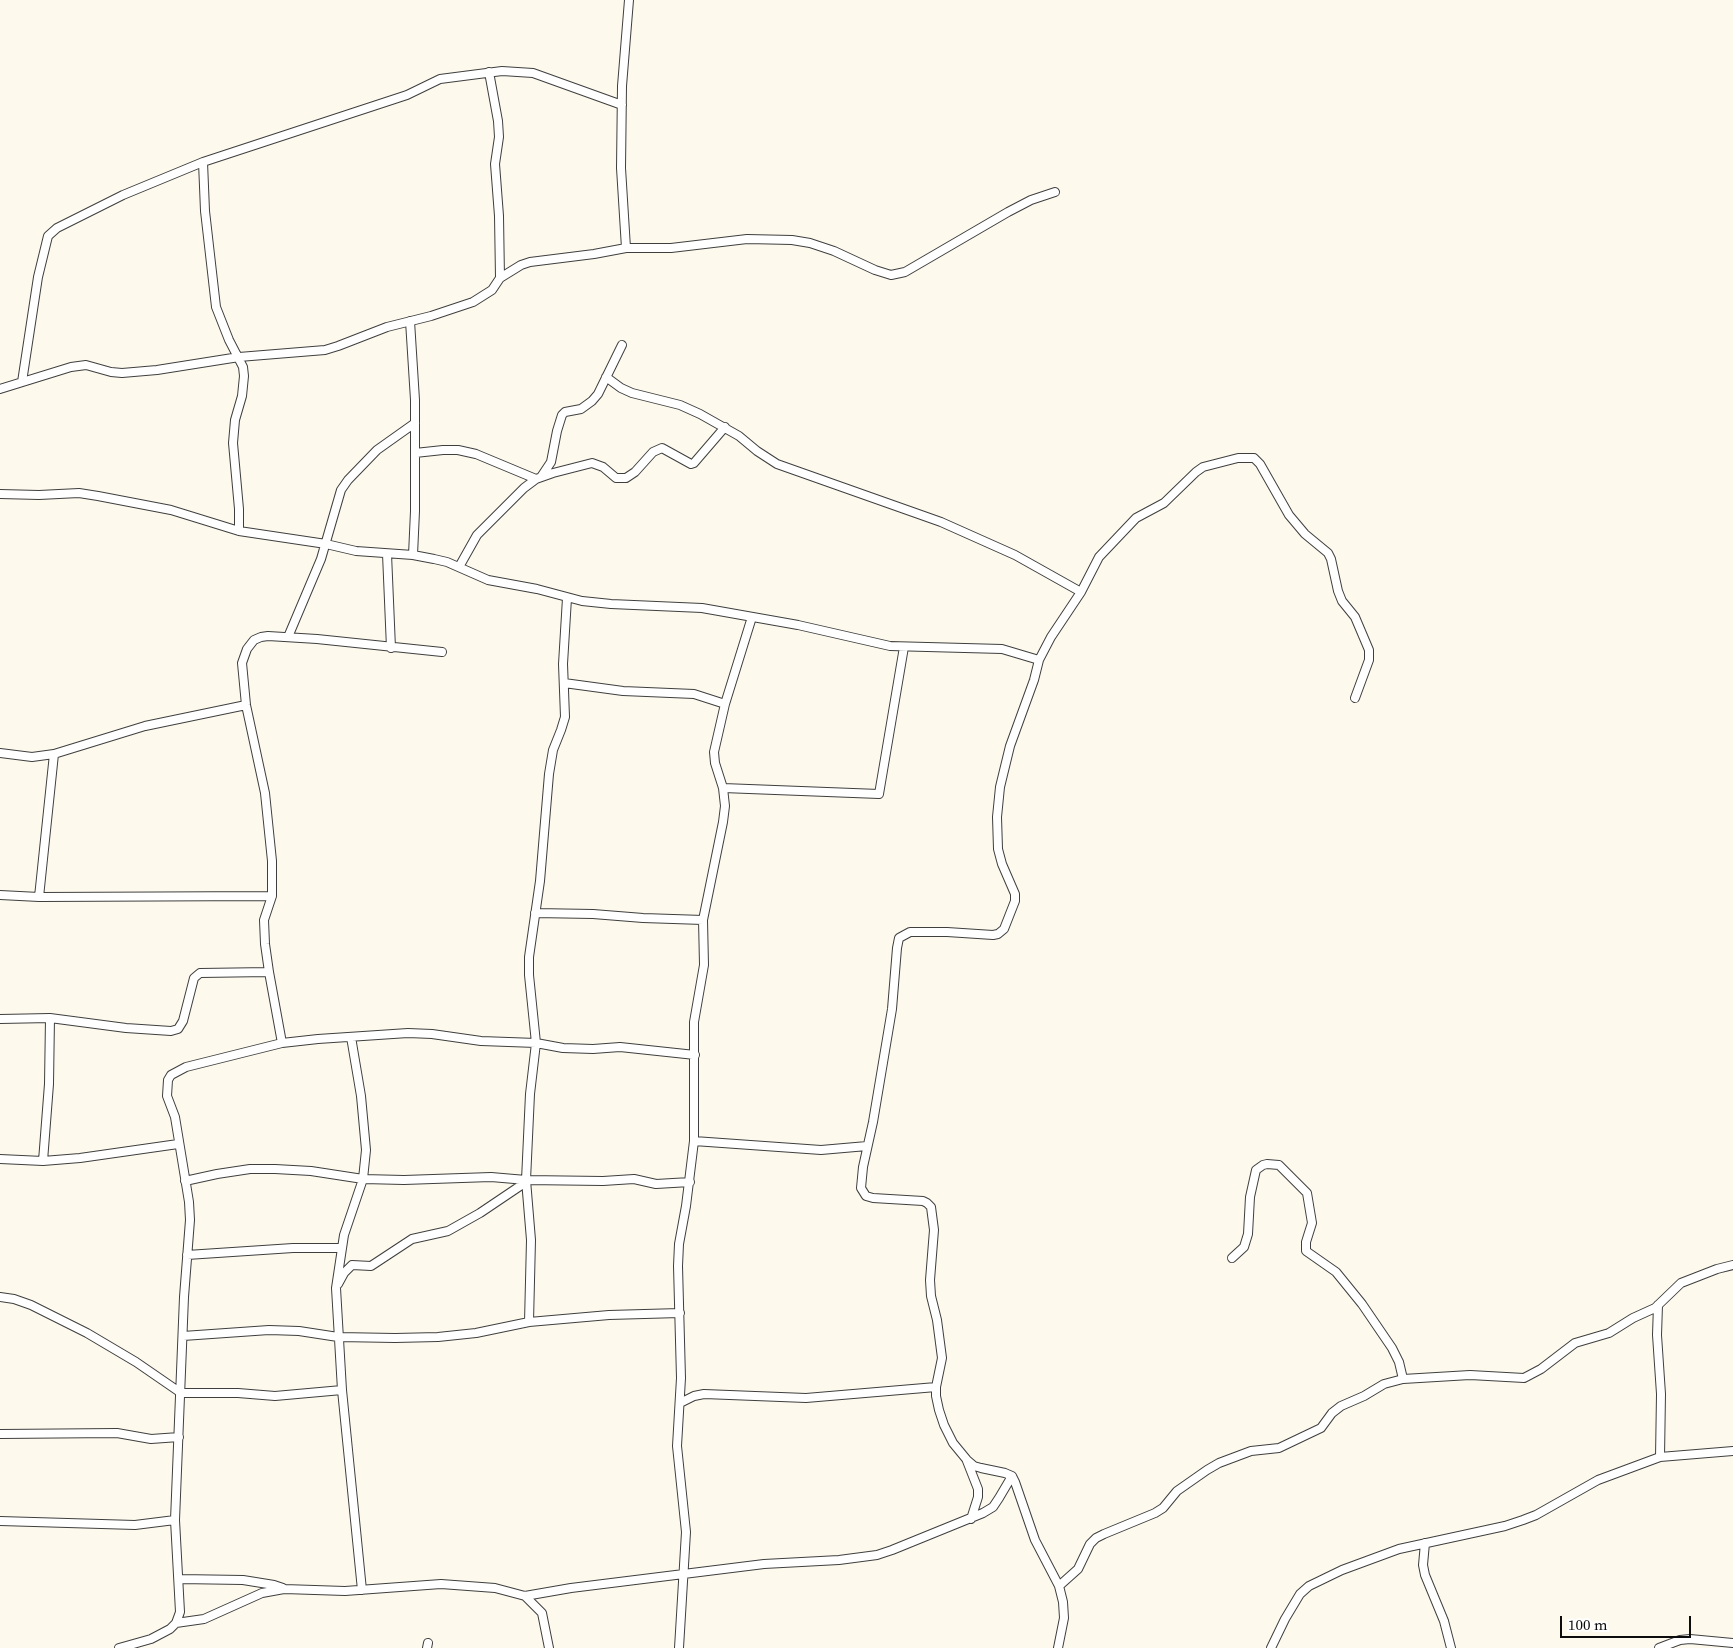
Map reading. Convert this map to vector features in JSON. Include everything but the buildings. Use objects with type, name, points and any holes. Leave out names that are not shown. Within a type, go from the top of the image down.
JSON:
[{"type":"street","points":[[626,248],[621,168],[625,40],[629,0]]},
{"type":"street","points":[[22,382],[38,276],[48,236],[57,228],[104,204],[202,162],[407,95],[421,89],[434,80],[511,70],[533,73],[622,105]]},
{"type":"street","points":[[488,72],[498,121],[499,137],[495,164],[499,216],[500,278]]},
{"type":"street","points":[[202,162],[205,211],[216,308],[238,357],[244,376],[243,389],[235,420],[233,443],[239,508],[239,531]]},
{"type":"street","points":[[0,389],[71,367],[86,366],[122,373],[157,370],[238,357],[325,350],[387,327],[473,302],[492,290],[500,278],[530,262],[626,248],[672,248],[746,240],[792,240],[810,243],[834,251],[875,270],[891,275],[905,272],[1031,200],[1055,192]]},
{"type":"street","points":[[410,321],[415,423],[413,555]]},
{"type":"street","points":[[459,567],[477,535],[524,488],[538,478],[551,462],[562,415],[565,412],[581,409],[598,394],[622,345]]},
{"type":"street","points":[[606,377],[621,388],[632,393],[680,405],[725,427],[777,464],[941,522],[1016,555],[1081,592]]},
{"type":"street","points":[[288,637],[326,544],[337,500],[348,480],[377,450],[415,423]]},
{"type":"street","points":[[415,453],[458,450],[476,454],[538,478],[592,463],[603,467],[616,478],[626,478],[635,472],[653,452],[662,448],[691,464],[725,427]]},
{"type":"street","points":[[971,1519],[978,1497],[978,1489],[967,1460],[953,1443],[944,1425],[936,1396],[942,1358],[930,1280],[934,1230],[933,1215],[928,1203],[924,1201],[873,1198],[866,1196],[861,1188],[892,1009],[899,938],[910,932],[998,934],[1004,929],[1015,902],[1015,894],[1002,864],[998,848],[1000,787],[1010,746],[1034,680],[1039,660],[1051,637],[1081,592],[1099,557],[1136,518],[1164,503],[1196,472],[1204,467],[1238,458],[1254,458],[1260,464],[1290,515],[1306,534],[1328,553],[1342,601],[1361,629],[1369,650],[1370,656],[1355,698]]},
{"type":"street","points":[[0,494],[79,493],[98,496],[171,510],[239,531],[326,544],[356,551],[413,555],[434,559],[459,567],[488,580],[537,589],[567,598],[611,604],[702,608],[798,625],[870,642],[904,647],[1002,649],[1039,660]]},
{"type":"street","points":[[387,554],[391,648]]},
{"type":"street","points":[[529,1322],[531,1240],[526,1181],[530,1094],[536,1043],[529,957],[540,881],[550,766],[553,750],[564,717],[567,598]]},
{"type":"street","points":[[679,1648],[686,1532],[676,1446],[680,1403],[678,1266],[679,1244],[690,1182],[694,1142],[694,1022],[704,965],[703,920],[725,806],[723,788],[715,763],[714,752],[725,704],[752,617]]},
{"type":"street","points":[[282,1043],[269,972],[264,929],[264,920],[272,896],[272,861],[265,793],[246,705],[242,662],[246,649],[254,640],[261,637],[288,637],[442,652]]},
{"type":"street","points":[[723,788],[879,794],[904,647]]},
{"type":"street","points":[[564,683],[623,691],[694,694],[725,704]]},
{"type":"street","points":[[0,753],[32,757],[54,754],[145,726],[246,705]]},
{"type":"street","points":[[39,897],[54,754]]},
{"type":"street","points":[[0,895],[39,897],[272,896]]},
{"type":"street","points":[[535,913],[703,920]]},
{"type":"street","points":[[0,1019],[50,1018],[171,1032],[178,1029],[183,1021],[194,978],[200,973],[269,972]]},
{"type":"street","points":[[43,1161],[49,1084],[50,1018]]},
{"type":"street","points":[[119,1648],[170,1630],[176,1623],[180,1612],[175,1520],[180,1437],[184,1297],[190,1220],[186,1181],[178,1144],[175,1117],[167,1096],[168,1080],[171,1075],[186,1067],[282,1043],[408,1032],[481,1041],[536,1043],[563,1048],[593,1049],[620,1047],[695,1055]]},
{"type":"street","points":[[351,1037],[362,1096],[366,1150],[363,1179],[341,1248],[336,1288],[342,1390],[362,1590]]},
{"type":"street","points":[[694,1142],[821,1150],[867,1146]]},
{"type":"street","points":[[0,1159],[43,1161],[80,1158],[178,1144]]},
{"type":"street","points":[[1232,1258],[1244,1247],[1248,1234],[1250,1197],[1256,1170],[1267,1164],[1279,1165],[1307,1193],[1312,1223],[1306,1242],[1306,1251],[1330,1267],[1351,1290],[1392,1348],[1400,1362],[1403,1379]]},
{"type":"street","points":[[186,1181],[250,1169],[311,1172],[363,1179],[404,1180],[491,1177],[526,1181],[634,1179],[656,1184],[690,1182]]},
{"type":"street","points":[[336,1288],[344,1273],[352,1265],[371,1266],[412,1239],[437,1235],[461,1225],[526,1181]]},
{"type":"street","points":[[187,1255],[293,1248],[341,1248]]},
{"type":"street","points":[[1059,1586],[1078,1569],[1090,1544],[1096,1538],[1163,1508],[1177,1491],[1207,1470],[1251,1451],[1276,1449],[1321,1428],[1341,1406],[1364,1396],[1384,1384],[1403,1379],[1470,1376],[1524,1378],[1541,1369],[1575,1343],[1609,1333],[1658,1305],[1681,1283],[1733,1265]]},
{"type":"street","points":[[0,1297],[14,1299],[31,1305],[81,1330],[136,1362],[181,1393],[238,1393],[275,1396],[342,1390]]},
{"type":"street","points":[[1658,1305],[1657,1335],[1661,1394],[1660,1457]]},
{"type":"street","points":[[183,1336],[269,1330],[338,1337],[438,1337],[529,1322],[609,1315],[680,1314]]},
{"type":"street","points":[[680,1403],[694,1396],[704,1394],[806,1398],[936,1387]]},
{"type":"street","points":[[0,1434],[117,1433],[151,1439],[180,1437]]},
{"type":"street","points":[[1271,1648],[1293,1604],[1309,1586],[1342,1570],[1372,1558],[1424,1543],[1504,1526],[1523,1520],[1598,1480],[1660,1457],[1733,1451]]},
{"type":"street","points":[[967,1460],[981,1468],[1012,1476],[1015,1482],[1036,1540],[1059,1586],[1064,1602],[1064,1618],[1058,1648]]},
{"type":"street","points":[[176,1623],[204,1619],[262,1594],[284,1589],[362,1590],[441,1584],[495,1588],[525,1596],[571,1588],[764,1564],[878,1555],[971,1519],[993,1507],[1012,1476]]},
{"type":"street","points":[[0,1521],[135,1525],[175,1520]]},
{"type":"street","points":[[1424,1543],[1423,1565],[1425,1575],[1444,1621],[1451,1648]]},
{"type":"street","points":[[179,1579],[243,1580],[274,1585],[284,1589]]},
{"type":"street","points":[[525,1596],[542,1613],[549,1648]]},
{"type":"street","points":[[1659,1648],[1680,1640],[1690,1639],[1733,1643]]}]
